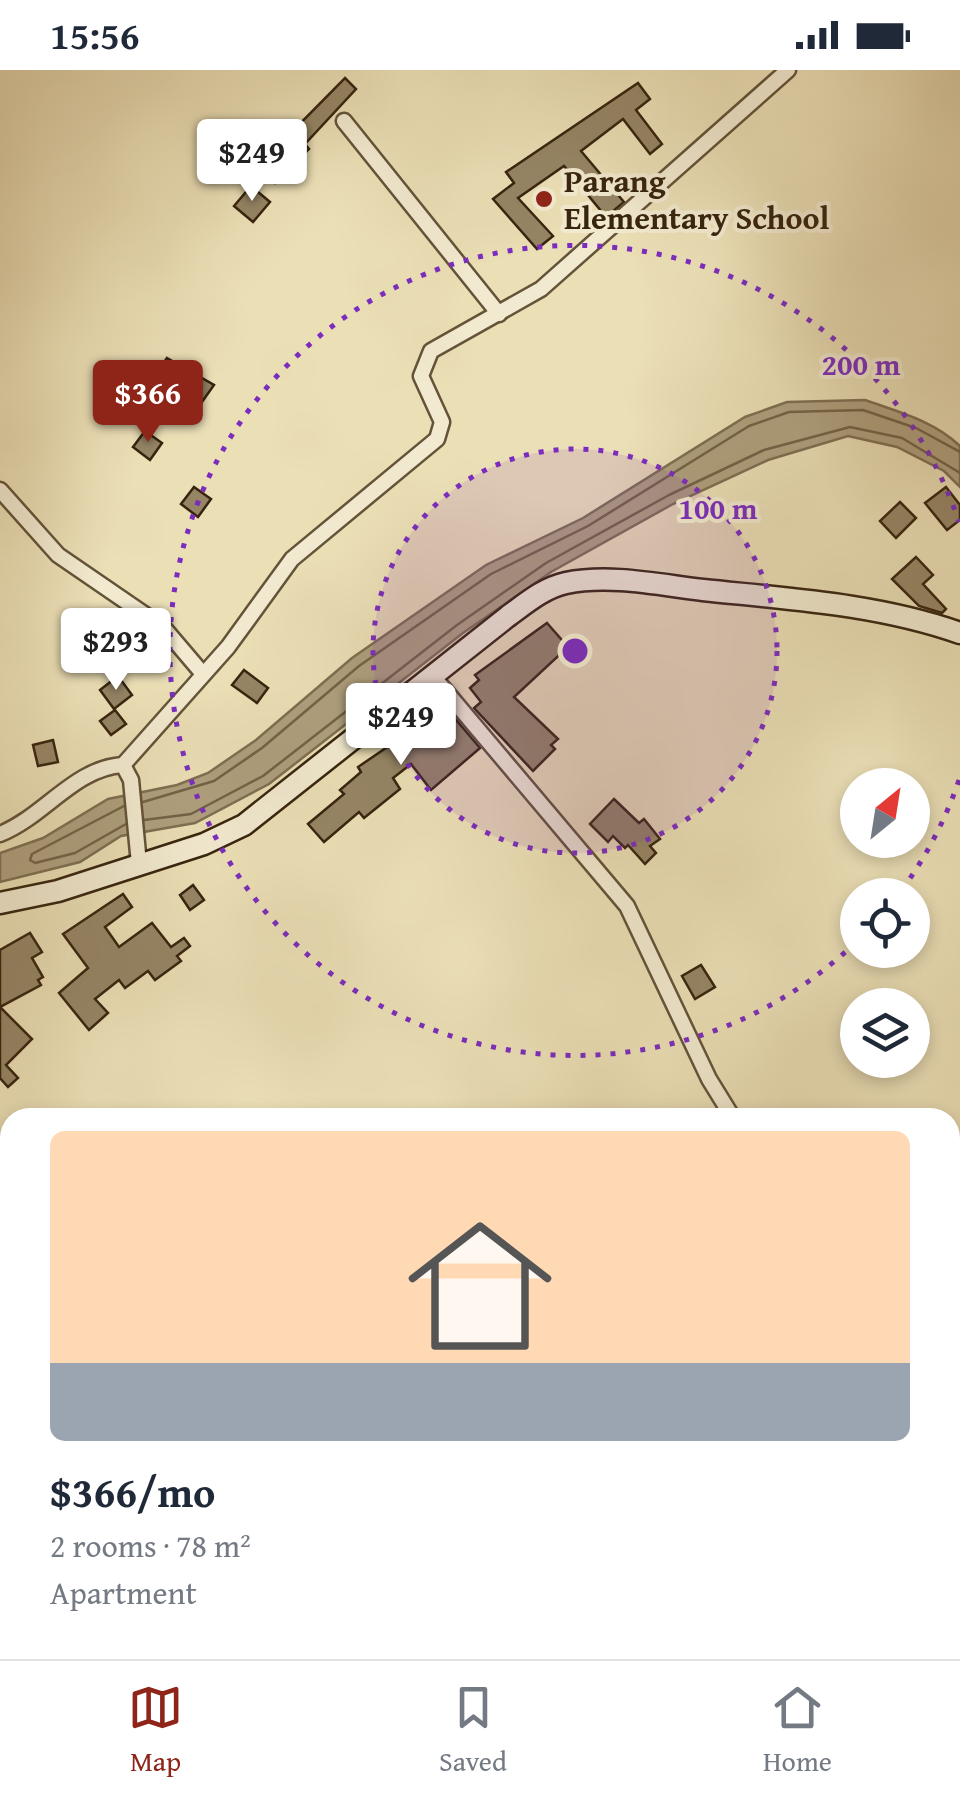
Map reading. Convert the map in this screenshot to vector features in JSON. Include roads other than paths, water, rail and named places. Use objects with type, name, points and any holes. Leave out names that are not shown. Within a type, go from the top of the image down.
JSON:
[{"type":"main road","points":[[0,903],[58,891],[204,844],[244,825],[432,674],[536,596],[564,584],[589,580],[872,610],[960,633]]},
{"type":"street","points":[[0,834],[22,825],[98,767],[123,764],[203,674],[292,558],[437,438],[442,422],[420,376],[425,359],[438,346],[532,296],[600,240],[788,70]]},
{"type":"street","points":[[344,121],[499,314]]},
{"type":"street","points":[[0,490],[58,555],[163,627],[203,674]]},
{"type":"street","points":[[432,674],[626,906],[700,1062],[728,1108]]},
{"type":"street","points":[[123,764],[131,780],[138,864]]},
{"type":"water","points":[[865,400],[927,424],[960,446],[960,487],[944,471],[897,447],[848,436],[768,460],[673,504],[551,572],[463,633],[269,784],[195,823],[121,836],[80,862],[0,882],[0,853],[43,838],[108,799],[177,785],[208,773],[256,740],[352,658],[486,565],[583,518],[745,417],[787,402]]},
{"type":"place","name":"Parang Elementary School","points":[[544,199]]}]
